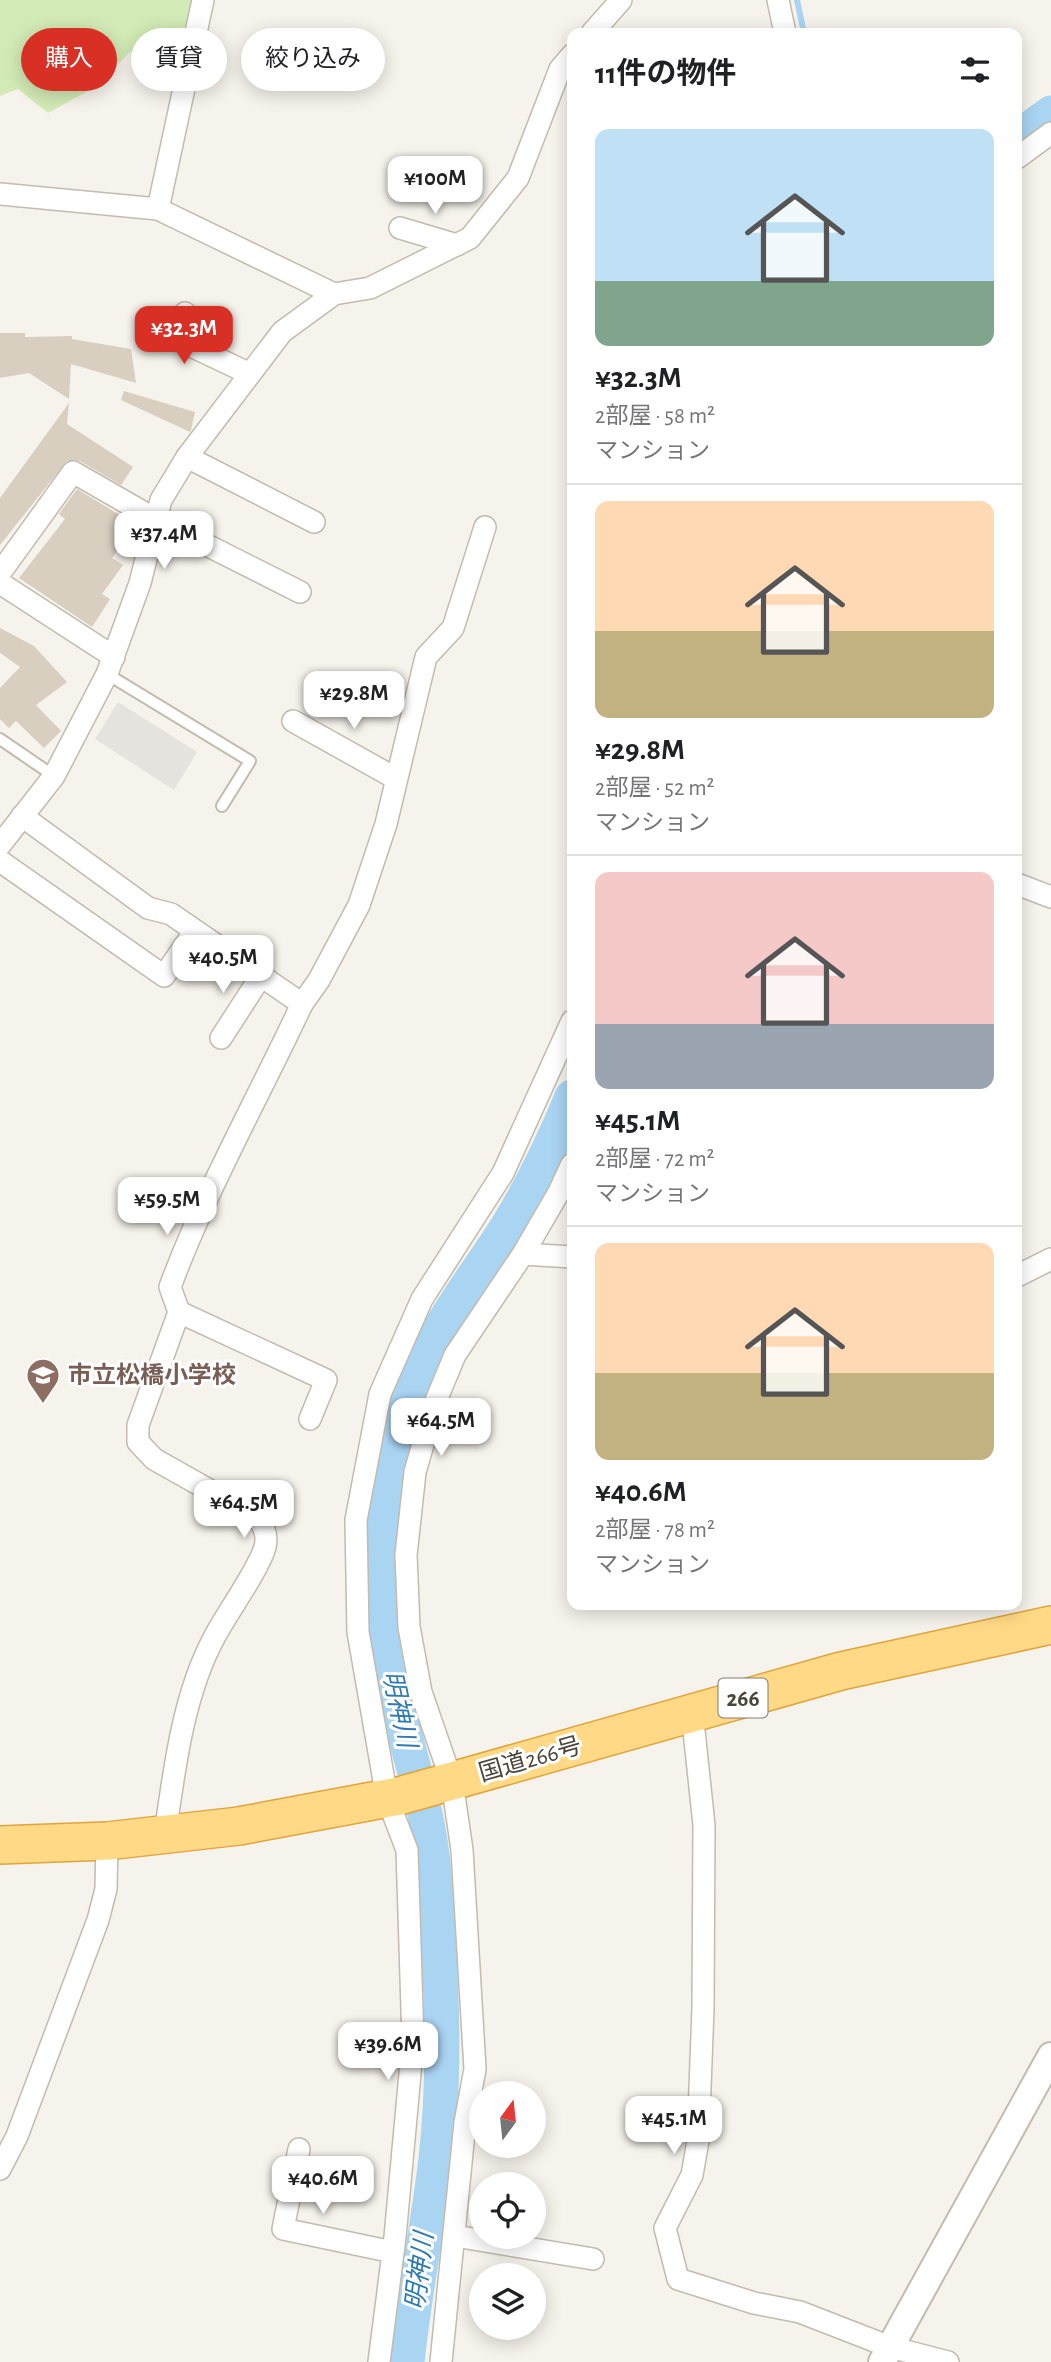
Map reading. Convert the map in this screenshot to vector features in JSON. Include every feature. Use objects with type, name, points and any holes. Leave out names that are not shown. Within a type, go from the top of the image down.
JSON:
[{"type":"highway","name":"国道266号","points":[[8,1839],[107,1841],[165,1835],[239,1826],[393,1797],[841,1671],[1051,1625]]},
{"type":"street","points":[[158,209],[203,0]]},
{"type":"street","points":[[596,28],[621,0]]},
{"type":"street","points":[[778,0],[784,28]]},
{"type":"street","points":[[0,845],[54,776],[110,666],[140,583],[161,500],[187,457],[248,373],[282,332],[334,293],[370,288],[470,238],[518,178],[560,69],[567,61]]},
{"type":"street","points":[[1022,154],[1051,133]]},
{"type":"street","points":[[0,194],[158,209],[334,293]]},
{"type":"street","points":[[400,228],[457,245]]},
{"type":"street","points":[[185,313],[187,344],[248,373]]},
{"type":"street","points":[[187,457],[314,522]]},
{"type":"street","points":[[0,573],[73,472],[155,519],[300,592]]},
{"type":"street","points":[[165,1835],[174,1773],[189,1704],[212,1640],[265,1546],[265,1528],[257,1517],[154,1459],[138,1442],[138,1424],[179,1312],[170,1287],[184,1250],[302,1004],[319,980],[359,905],[386,824],[426,657],[453,628],[485,527]]},
{"type":"street","points":[[0,583],[110,666]]},
{"type":"street","points":[[293,721],[395,778]]},
{"type":"street","points":[[22,816],[148,908],[171,914],[302,1004]]},
{"type":"street","points":[[0,861],[164,976],[195,931]]},
{"type":"street","points":[[1022,886],[1051,897]]},
{"type":"street","points":[[221,1038],[261,976]]},
{"type":"street","points":[[379,2362],[393,2252],[413,2041],[407,1850],[358,1632],[356,1520],[380,1394],[422,1299],[503,1173],[567,1037]]},
{"type":"street","points":[[440,2362],[465,2123],[475,2069],[462,1850],[421,1692],[408,1627],[406,1555],[415,1472],[435,1403],[455,1355],[523,1254],[567,1175]]},
{"type":"street","points":[[523,1254],[567,1257]]},
{"type":"street","points":[[1022,1274],[1051,1259]]},
{"type":"street","points":[[179,1312],[326,1380],[310,1419]]},
{"type":"street","points":[[692,1712],[704,1825],[704,2008],[696,2152],[692,2175],[665,2228],[678,2279],[754,2303],[800,2312],[886,2355],[948,2362]]},
{"type":"street","points":[[0,2168],[18,2136],[98,1920],[106,1889],[107,1841]]},
{"type":"street","points":[[886,2355],[1051,2056]]},
{"type":"street","points":[[299,2149],[283,2229],[393,2252]]},
{"type":"street","points":[[455,2236],[593,2259]]},
{"type":"lane","points":[[110,666],[250,761],[222,807]]},
{"type":"lane","points":[[0,738],[54,776]]},
{"type":"shaded area","points":[[118,702],[197,752],[174,790],[95,739]]},
{"type":"green space","points":[[0,0],[193,0],[188,28],[131,28],[131,52],[117,65],[117,28],[21,28],[21,91],[88,91],[48,113],[18,89],[0,96]]},
{"type":"building","points":[[0,333],[25,333],[25,337],[72,336],[72,339],[131,349],[136,383],[71,364],[69,399],[29,373],[0,378]]},
{"type":"building","points":[[124,391],[195,412],[190,432],[121,400]]},
{"type":"building","points":[[69,403],[67,424],[133,467],[121,485],[80,461],[67,461],[0,545],[0,498]]},
{"type":"building","points":[[77,489],[136,525],[112,558],[123,565],[102,594],[110,599],[92,627],[19,578],[65,519],[59,514]]},
{"type":"building","points":[[0,628],[34,646],[67,682],[36,705],[61,731],[44,748],[16,721],[9,728],[0,719],[0,688],[20,667],[0,653]]},
{"type":"waterway","points":[[797,0],[803,28]]},
{"type":"waterway","name":"明神川","points":[[1022,134],[1051,113]]},
{"type":"waterway","name":"明神川","points":[[407,2362],[436,2159],[442,2020],[437,1907],[430,1841],[396,1700],[387,1646],[382,1576],[386,1507],[398,1439],[414,1380],[450,1312],[526,1195],[567,1108]]},
{"type":"place","name":"市立松橋小学校","points":[[43,1405]]}]
